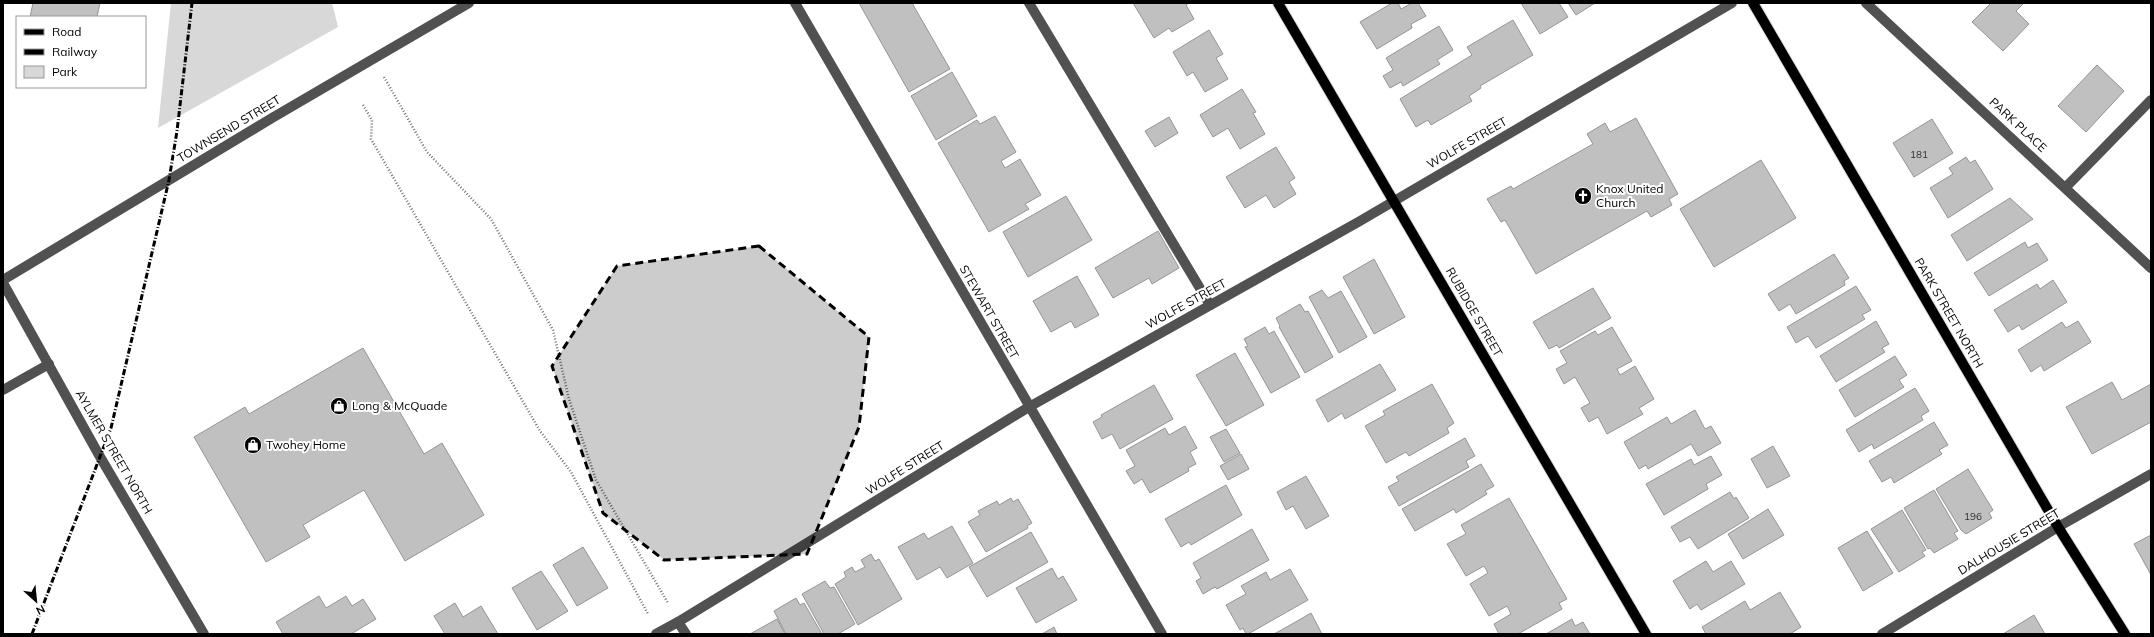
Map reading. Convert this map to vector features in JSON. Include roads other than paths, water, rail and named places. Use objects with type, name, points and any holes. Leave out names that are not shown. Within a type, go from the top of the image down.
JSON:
[{"type":"main road","name":"RUBIDGE STREET","points":[[1278,3],[1646,634]]},
{"type":"main road","name":"PARK STREET NORTH","points":[[1753,3],[2058,527],[2125,634]]},
{"type":"street","name":"TOWNSEND STREET","points":[[3,282],[272,118],[469,3]]},
{"type":"street","name":"STEWART STREET","points":[[795,3],[1162,634]]},
{"type":"street","points":[[1029,3],[1210,305]]},
{"type":"street","name":"WOLFE STREET","points":[[657,633],[678,622],[1029,407],[1394,200],[1732,3]]},
{"type":"street","name":"PARK PLACE","points":[[1866,3],[2151,268]]},
{"type":"street","points":[[2066,188],[2151,100]]},
{"type":"street","name":"AYLMER STREET NORTH","points":[[3,282],[99,455],[204,634]]},
{"type":"street","points":[[3,390],[49,364]]},
{"type":"street","name":"DALHOUSIE STREET","points":[[1882,634],[2058,527],[2151,474]]},
{"type":"street","points":[[678,622],[686,634]]},
{"type":"railway","points":[[32,634],[111,428],[169,180],[177,131],[192,3]]},
{"type":"place","name":"Knox United Church","points":[[1583,196]]},
{"type":"place","name":"Long & McQuade","points":[[339,406]]},
{"type":"place","name":"Twohey Home","points":[[253,445]]}]
